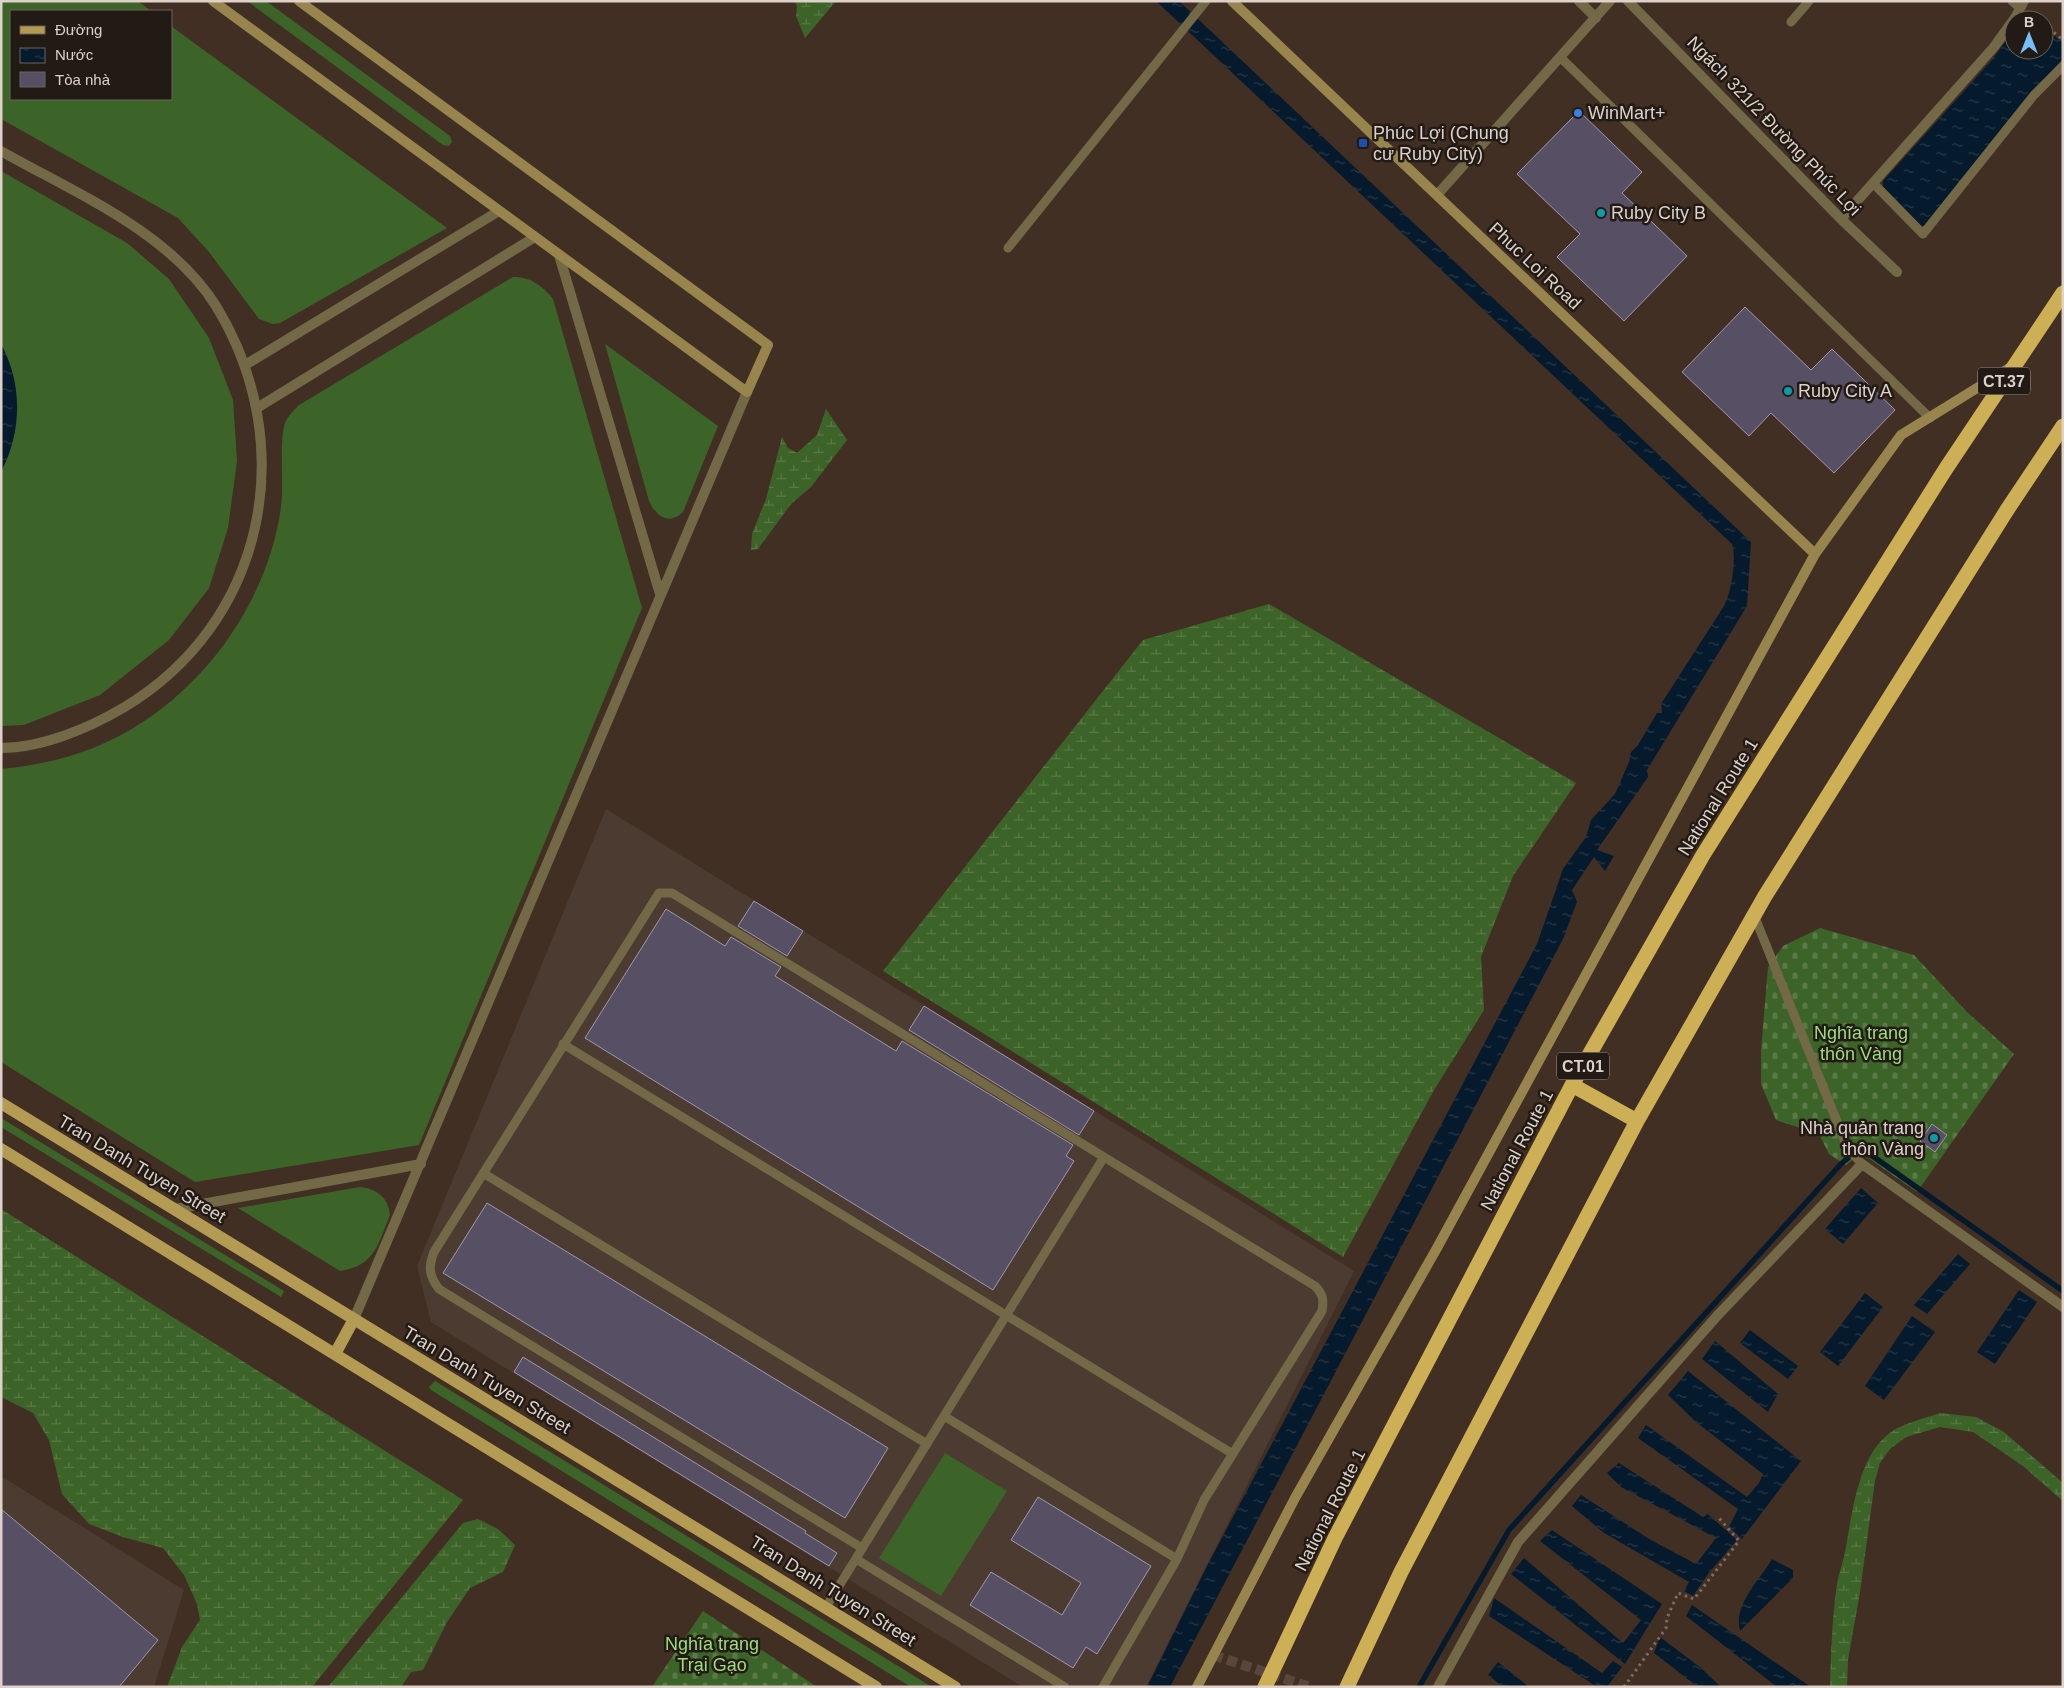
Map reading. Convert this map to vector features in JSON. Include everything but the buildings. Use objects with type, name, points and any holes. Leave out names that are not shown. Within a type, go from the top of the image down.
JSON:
[{"type":"highway","name":"CT.37","points":[[1945,470],[2063,293]]},
{"type":"highway","points":[[1347,1687],[1401,1572],[1637,1121],[1754,915],[2007,510],[2063,426]]},
{"type":"highway","name":"National Route 1","points":[[1264,1687],[1335,1538],[1572,1085],[1703,855],[1945,470]]},
{"type":"highway","points":[[1572,1085],[1637,1121]]},
{"type":"main road","points":[[213,1],[746,392],[768,345],[299,1]]},
{"type":"main road","name":"Phuc Loi Road","points":[[1232,1],[1815,554]]},
{"type":"main road","points":[[1197,1687],[1295,1498],[1437,1248],[1815,554],[1902,435],[2014,365]]},
{"type":"main road","name":"Tran Danh Tuyen Street","points":[[1,1103],[955,1687]]},
{"type":"main road","points":[[1,1149],[876,1687]]},
{"type":"main road","points":[[335,1354],[354,1319]]},
{"type":"street","points":[[1578,1],[1596,18]]},
{"type":"street","points":[[1437,195],[1610,1]]},
{"type":"street","name":"Ngách 321/2 Đường Phúc Lợi","points":[[1628,1],[1841,219],[1898,272]]},
{"type":"street","points":[[1841,219],[1994,47],[2018,3]]},
{"type":"street","points":[[1,152],[147,234],[184,266],[215,304],[238,347],[257,408],[262,442],[262,491],[253,539],[236,585],[212,627],[180,665],[142,696],[100,722],[54,739],[1,748]]},
{"type":"street","points":[[245,365],[499,211]]},
{"type":"street","points":[[257,408],[535,237]]},
{"type":"street","points":[[558,255],[660,594]]},
{"type":"street","points":[[354,1319],[746,392]]},
{"type":"street","points":[[175,1209],[421,1164]]},
{"type":"street","points":[[1438,1687],[1518,1542],[1717,1316],[1862,1164],[2063,1307]]},
{"type":"lane","points":[[1008,248],[1206,1]]},
{"type":"lane","points":[[1791,22],[1808,1]]},
{"type":"lane","points":[[1561,58],[1930,418]]},
{"type":"lane","points":[[1873,183],[1923,234],[2034,95],[2063,66]]},
{"type":"lane","points":[[862,1548],[439,1289],[432,1280],[429,1265],[434,1252],[654,897],[659,893],[665,892],[680,898],[1315,1286],[1322,1293],[1324,1302],[1322,1311],[1204,1500],[1177,1559],[1103,1687]]},
{"type":"lane","points":[[1754,915],[1848,1149],[1862,1164]]},
{"type":"lane","points":[[563,1044],[1233,1454]]},
{"type":"lane","points":[[826,1607],[1104,1157]]},
{"type":"lane","points":[[483,1173],[926,1444]]},
{"type":"lane","points":[[944,1416],[1177,1559]]},
{"type":"lane","points":[[856,1559],[1065,1687]]},
{"type":"path","points":[[1624,1687],[1666,1628],[1667,1618],[1678,1593],[1694,1599],[1739,1541],[1719,1518]]},
{"type":"shaded area","points":[[606,809],[1354,1271],[1146,1687],[1023,1687],[431,1322],[417,1266]]},
{"type":"shaded area","points":[[1,1476],[184,1590],[154,1687],[1,1687]]},
{"type":"green space","points":[[1,1],[138,1],[150,10],[10,10],[10,100],[172,100],[172,27],[447,228],[280,323],[273,324],[259,319],[209,252],[178,218],[1,119]]},
{"type":"green space","points":[[247,1],[266,1],[450,136],[452,142],[449,146],[443,145]]},
{"type":"green space","points":[[795,1],[836,1],[805,38],[796,16],[797,7]]},
{"type":"green space","points":[[1,171],[127,243],[169,279],[209,338],[233,400],[237,461],[228,528],[209,588],[169,640],[100,695],[24,725],[1,726]]},
{"type":"green space","points":[[513,277],[525,278],[536,283],[553,299],[642,608],[419,1145],[195,1182],[1,1062],[1,769],[48,762],[93,748],[121,735],[151,716],[180,694],[205,668],[228,639],[247,609],[262,576],[274,542],[281,507],[283,431],[291,413],[299,405]]},
{"type":"green space","points":[[605,344],[718,426],[683,512],[678,516],[668,519],[659,515],[649,501]]},
{"type":"green space","points":[[826,409],[847,440],[811,487],[791,504],[758,549],[751,550],[752,534],[766,499],[782,437],[788,448],[797,453],[817,435]]},
{"type":"green space","points":[[1269,604],[1576,783],[1513,876],[1481,957],[1484,1010],[1434,1090],[1343,1257],[883,971],[1143,640]]},
{"type":"green space","name":"Nghĩa trang thôn Vàng","points":[[1820,928],[1914,955],[1967,1012],[2014,1054],[1917,1192],[1861,1153],[1846,1165],[1829,1154],[1819,1134],[1776,1120],[1761,1084],[1761,1051],[1768,967],[1783,946]]},
{"type":"green space","points":[[1,1118],[284,1291],[281,1297],[1,1127]]},
{"type":"green space","points":[[360,1187],[381,1195],[387,1203],[390,1215],[374,1252],[368,1259],[352,1268],[340,1271],[238,1208]]},
{"type":"green space","points":[[1,1209],[463,1500],[312,1687],[167,1687],[182,1647],[200,1620],[197,1604],[184,1575],[163,1548],[123,1537],[89,1524],[62,1494],[49,1440],[33,1413],[1,1397]]},
{"type":"green space","points":[[435,1381],[932,1687],[911,1687],[431,1390],[429,1387]]},
{"type":"green space","points":[[1940,1413],[1976,1417],[2004,1432],[2063,1483],[2063,1501],[2023,1466],[1973,1432],[1940,1427],[1906,1437],[1890,1449],[1880,1463],[1875,1481],[1860,1592],[1848,1660],[1847,1687],[1830,1687],[1837,1584],[1862,1474],[1876,1447],[1891,1432],[1904,1425]]},
{"type":"green space","points":[[945,1453],[1007,1491],[941,1596],[879,1558]]},
{"type":"green space","points":[[478,1519],[498,1529],[515,1545],[503,1572],[470,1588],[447,1622],[423,1670],[411,1672],[401,1687],[328,1687],[463,1523]]},
{"type":"green space","name":"Nghĩa trang Trại Gạo","points":[[703,1611],[817,1687],[652,1687]]},
{"type":"water","points":[[1156,1],[1179,1],[1751,542],[1747,606],[1647,770],[1648,777],[1597,850],[1614,856],[1605,871],[1594,857],[1572,890],[1577,902],[1563,939],[1170,1687],[1147,1687],[1207,1566],[1537,944],[1563,869],[1586,837],[1591,820],[1615,794],[1629,762],[1631,752],[1638,745],[1657,713],[1662,713],[1661,704],[1724,606],[1731,585],[1734,558],[1732,544]]},
{"type":"water","points":[[2054,35],[2063,43],[2063,58],[1926,226],[1921,226],[1883,187],[1883,181],[1991,61],[2004,43],[2004,60],[2054,60]]},
{"type":"water","points":[[1,344],[13,375],[17,408],[13,441],[1,472]]},
{"type":"water","points":[[1861,1188],[1878,1203],[1843,1244],[1825,1229]]},
{"type":"water","points":[[1958,1254],[1970,1264],[1927,1314],[1914,1305]]},
{"type":"water","points":[[2019,1290],[2037,1302],[1995,1364],[1977,1352]]},
{"type":"water","points":[[1865,1293],[1883,1307],[1838,1366],[1820,1352]]},
{"type":"water","points":[[1912,1316],[1935,1332],[1884,1400],[1865,1386]]},
{"type":"water","points":[[1750,1330],[1798,1366],[1788,1379],[1740,1343]]},
{"type":"water","points":[[1715,1341],[1778,1394],[1768,1412],[1702,1359]]},
{"type":"water","points":[[1688,1371],[1801,1461],[1742,1539],[1729,1527],[1738,1509],[1638,1438],[1646,1425],[1747,1497],[1759,1483],[1763,1474],[1696,1422],[1668,1395]]},
{"type":"water","points":[[1619,1463],[1703,1517],[1708,1514],[1737,1540],[1708,1574],[1693,1596],[1684,1591],[1689,1582],[1604,1533],[1572,1506],[1581,1495],[1651,1540],[1696,1564],[1716,1538],[1621,1487],[1607,1473]]},
{"type":"water","points":[[1552,1530],[1662,1604],[1625,1664],[1511,1574],[1524,1558],[1623,1643],[1641,1620],[1540,1541]]},
{"type":"water","points":[[1772,1559],[1793,1570],[1793,1578],[1740,1631],[1740,1611],[1744,1602]]},
{"type":"water","points":[[1494,1598],[1602,1673],[1613,1661],[1622,1667],[1607,1687],[1597,1687],[1489,1616]]},
{"type":"water","points":[[1692,1605],[1811,1687],[1777,1687],[1686,1616]]},
{"type":"water","points":[[1660,1637],[1701,1668],[1721,1687],[1698,1687],[1654,1653]]},
{"type":"water","points":[[1498,1662],[1529,1687],[1503,1687],[1488,1675]]},
{"type":"waterway","points":[[1419,1687],[1509,1530],[1841,1164],[1856,1151],[1864,1150],[2063,1291]]},
{"type":"tunnel","points":[[1213,1655],[1310,1687]]},
{"type":"place","name":"WinMart+","points":[[1578,113]]},
{"type":"place","name":"Phúc Lợi (Chung cư Ruby City)","points":[[1363,143]]},
{"type":"place","name":"Ruby City B","points":[[1601,213]]},
{"type":"place","name":"Ruby City A","points":[[1788,391]]},
{"type":"place","name":"Nhà quản trang thôn Vàng","points":[[1934,1138]]}]
